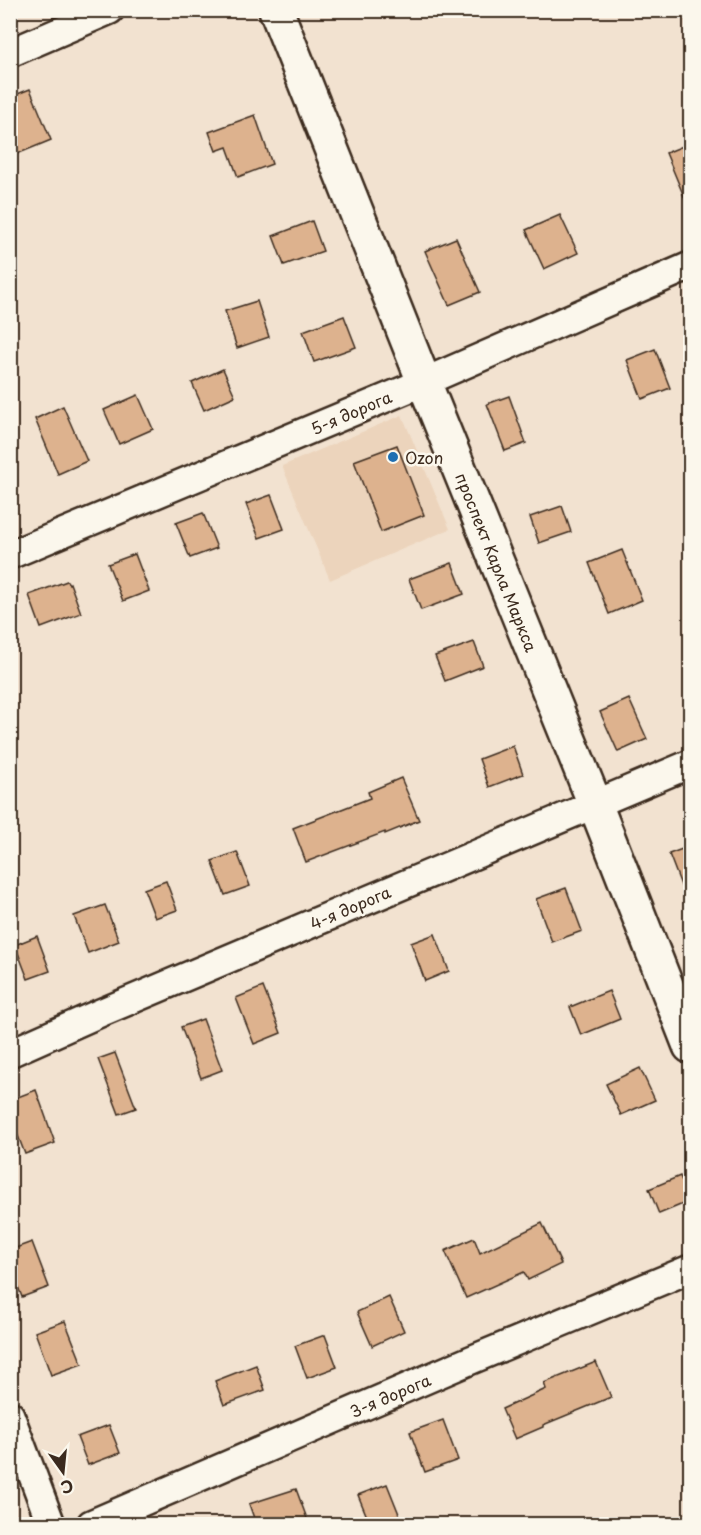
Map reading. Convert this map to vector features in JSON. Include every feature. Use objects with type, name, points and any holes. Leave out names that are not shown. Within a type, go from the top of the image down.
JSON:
[{"type":"street","points":[[10,53],[110,10]]},
{"type":"street","name":"проспект Карла Маркса","points":[[276,10],[690,1046]]},
{"type":"street","name":"5-я дорога","points":[[10,555],[423,382],[690,266]]},
{"type":"street","name":"4-я дорога","points":[[10,1053],[690,764]]},
{"type":"street","name":"3-я дорога","points":[[91,1524],[471,1360],[690,1269]]},
{"type":"street","points":[[10,1414],[51,1524]]},
{"type":"shaded area","points":[[402,415],[450,529],[330,580],[282,466]]},
{"type":"building","points":[[30,89],[51,140],[10,157],[10,97]]},
{"type":"building","points":[[255,115],[272,164],[238,177],[227,147],[216,151],[209,132]]},
{"type":"building","points":[[690,143],[690,211],[666,153]]},
{"type":"building","points":[[560,215],[578,253],[544,269],[526,230]]},
{"type":"building","points":[[312,221],[323,251],[284,265],[273,236]]},
{"type":"building","points":[[456,238],[480,292],[449,305],[425,251]]},
{"type":"building","points":[[257,301],[269,337],[237,348],[225,311]]},
{"type":"building","points":[[344,316],[356,347],[314,362],[303,331]]},
{"type":"building","points":[[655,349],[670,388],[642,399],[627,360]]},
{"type":"building","points":[[223,369],[235,396],[204,410],[192,383]]},
{"type":"building","points":[[138,395],[153,429],[119,444],[104,410]]},
{"type":"building","points":[[509,396],[526,443],[505,451],[487,404]]},
{"type":"building","points":[[63,406],[87,461],[58,474],[35,419]]},
{"type":"building","points":[[397,445],[424,515],[381,532],[354,461]]},
{"type":"building","points":[[271,495],[284,529],[259,538],[246,504]]},
{"type":"building","points":[[562,506],[571,532],[539,543],[530,517]]},
{"type":"building","points":[[203,513],[217,548],[190,558],[176,523]]},
{"type":"building","points":[[622,550],[642,600],[609,614],[589,563]]},
{"type":"building","points":[[135,554],[149,591],[123,601],[108,564]]},
{"type":"building","points":[[452,563],[464,594],[421,610],[409,579]]},
{"type":"building","points":[[67,581],[70,583],[81,613],[41,628],[29,595]]},
{"type":"building","points":[[474,642],[483,666],[445,681],[435,656]]},
{"type":"building","points":[[629,699],[647,739],[618,752],[600,712]]},
{"type":"building","points":[[513,746],[523,774],[489,787],[479,759]]},
{"type":"building","points":[[401,778],[419,820],[306,862],[293,828],[370,798],[368,792]]},
{"type":"building","points":[[690,846],[690,906],[689,906],[669,854]]},
{"type":"building","points":[[237,852],[250,886],[225,895],[212,861]]},
{"type":"building","points":[[166,881],[177,910],[155,918],[144,889]]},
{"type":"building","points":[[566,888],[582,931],[552,942],[536,899]]},
{"type":"building","points":[[105,905],[119,941],[88,953],[74,916]]},
{"type":"building","points":[[435,934],[449,971],[425,981],[411,943]]},
{"type":"building","points":[[37,936],[50,971],[28,979],[15,945]]},
{"type":"building","points":[[263,987],[281,1033],[254,1044],[236,998]]},
{"type":"building","points":[[609,991],[620,1019],[581,1035],[570,1007]]},
{"type":"building","points":[[203,1019],[222,1070],[201,1078],[181,1027]]},
{"type":"building","points":[[115,1053],[136,1108],[119,1114],[98,1059]]},
{"type":"building","points":[[640,1068],[655,1100],[621,1115],[606,1084]]},
{"type":"building","points":[[36,1090],[55,1143],[25,1154],[10,1115],[10,1100]]},
{"type":"building","points":[[680,1176],[690,1201],[659,1214],[649,1189]]},
{"type":"building","points":[[542,1223],[561,1264],[528,1280],[524,1272],[466,1298],[445,1251],[474,1238],[480,1253]]},
{"type":"building","points":[[32,1242],[49,1287],[22,1297],[10,1266],[10,1250]]},
{"type":"building","points":[[389,1297],[404,1331],[372,1346],[357,1312]]},
{"type":"building","points":[[65,1321],[82,1364],[51,1375],[35,1332]]},
{"type":"building","points":[[325,1335],[337,1367],[307,1378],[295,1346]]},
{"type":"building","points":[[596,1362],[611,1397],[515,1439],[502,1409],[546,1389],[544,1383]]},
{"type":"building","points":[[256,1365],[265,1390],[224,1405],[215,1381]]},
{"type":"building","points":[[443,1420],[458,1460],[425,1472],[410,1432]]},
{"type":"building","points":[[109,1425],[120,1453],[88,1465],[77,1437]]},
{"type":"building","points":[[387,1484],[403,1524],[370,1524],[358,1495]]},
{"type":"building","points":[[296,1489],[309,1524],[256,1524],[249,1504]]},
{"type":"place","name":"Ozon","points":[[393,457]]}]
